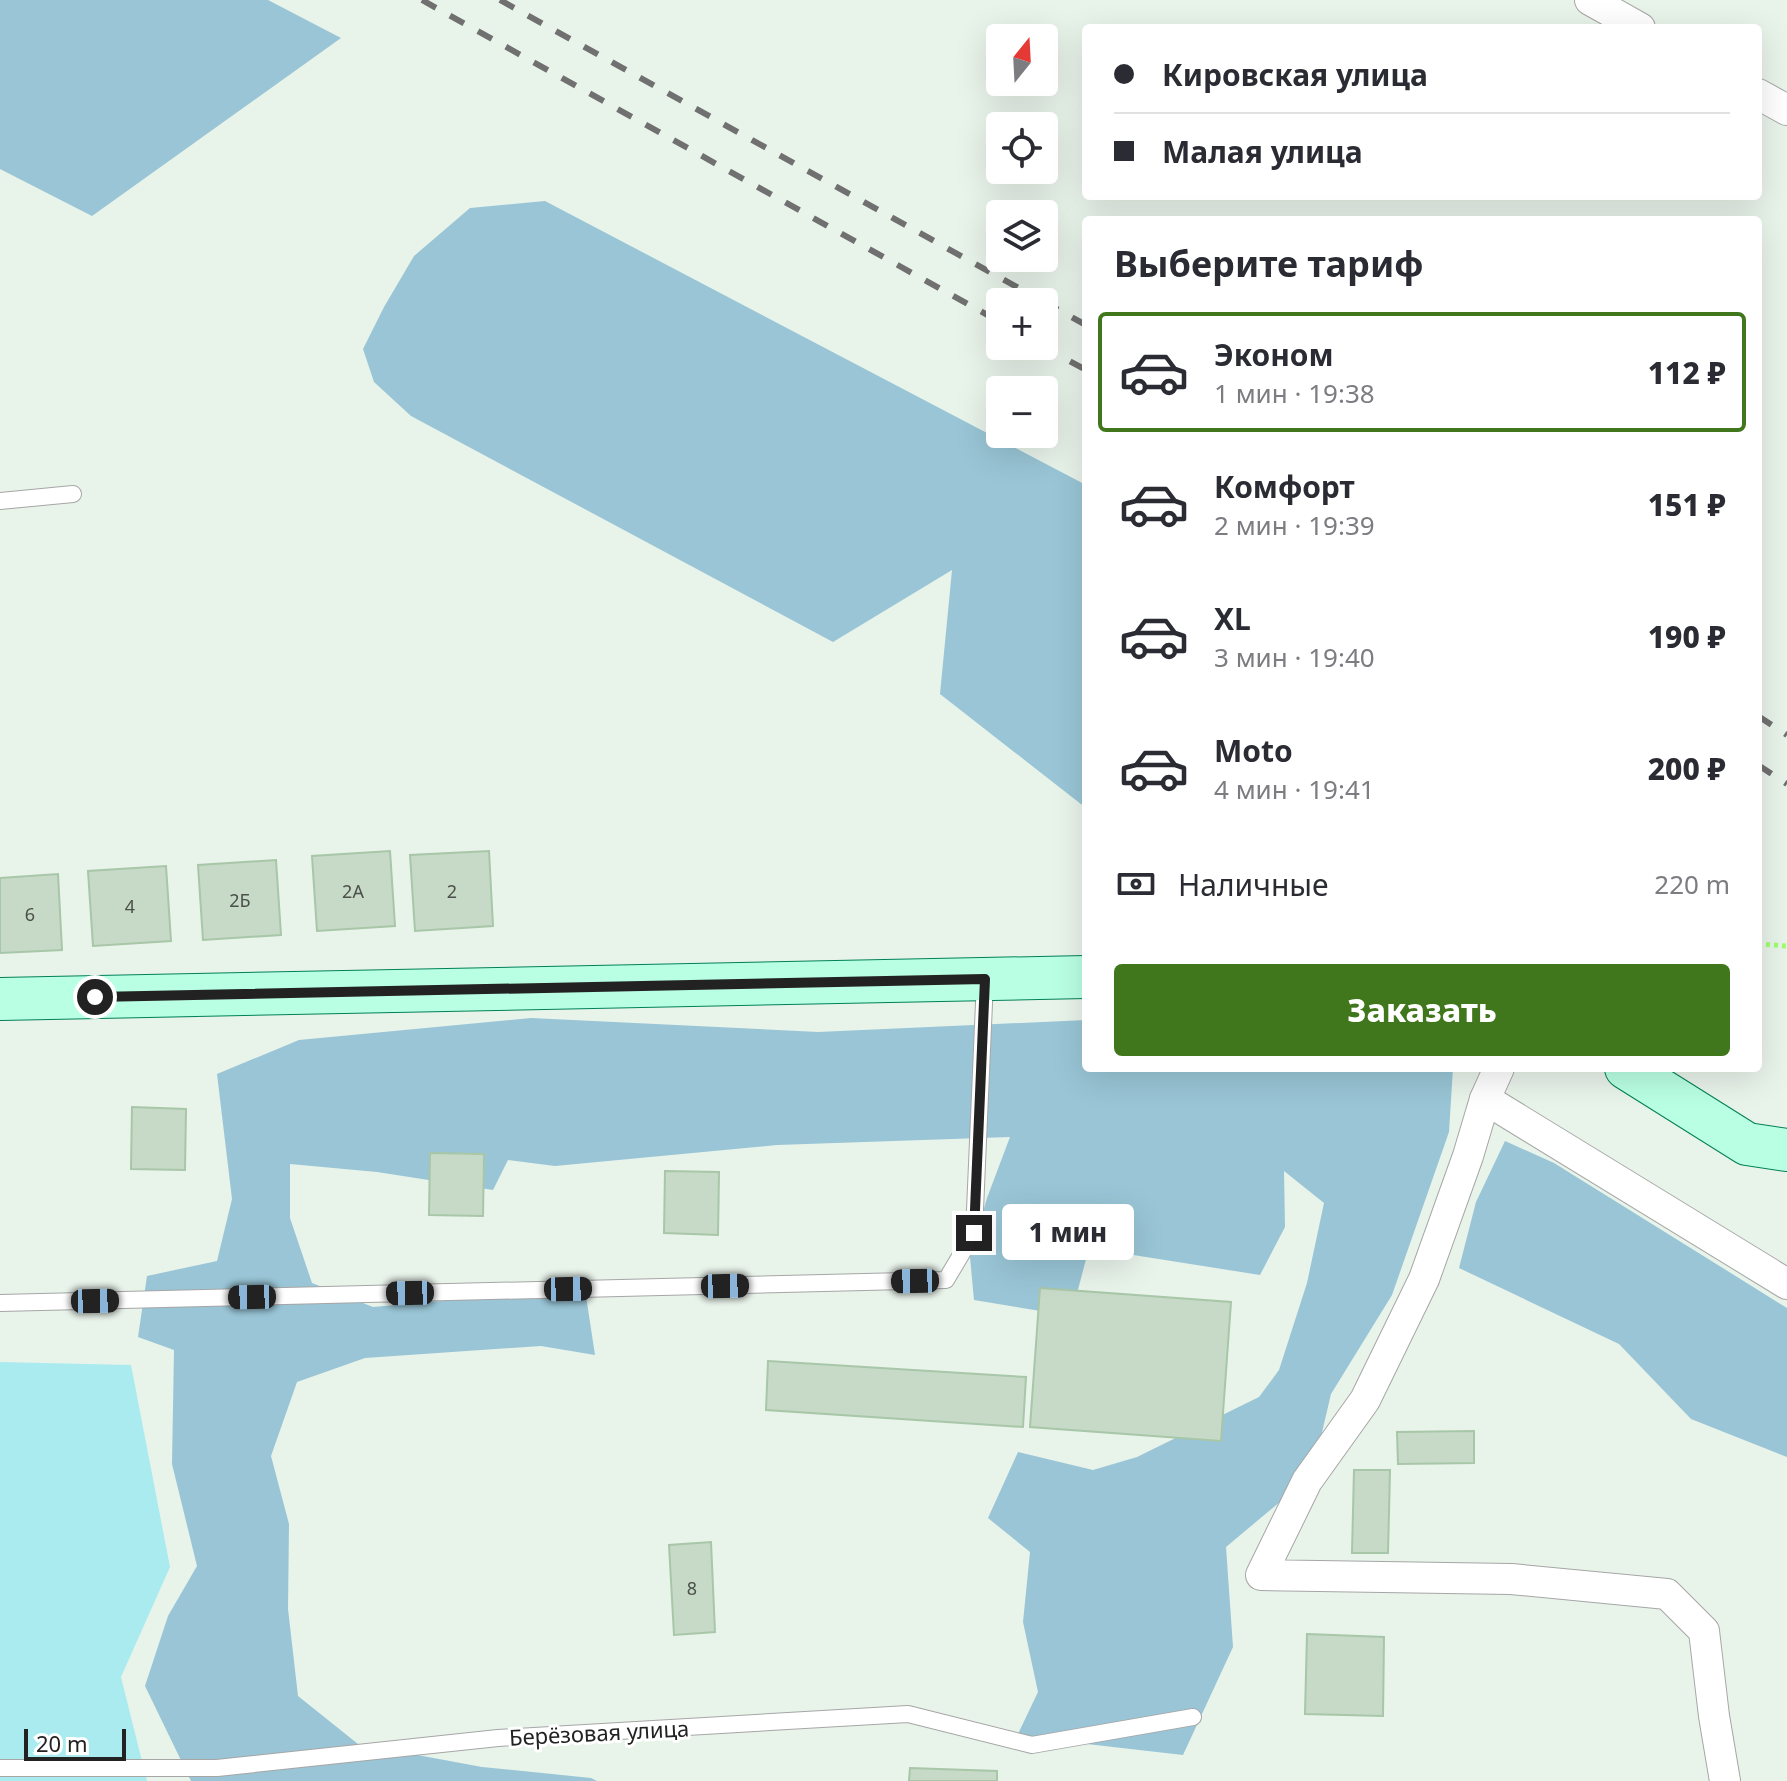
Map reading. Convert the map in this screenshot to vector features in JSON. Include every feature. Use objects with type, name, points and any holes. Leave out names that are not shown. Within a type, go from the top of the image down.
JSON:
[{"type":"main road","points":[[0,999],[1082,977]]},
{"type":"main road","points":[[1632,1072],[1747,1144],[1787,1150]]},
{"type":"street","points":[[1590,0],[1633,24]]},
{"type":"street","points":[[1762,96],[1787,110]]},
{"type":"street","points":[[1497,1072],[1485,1099],[1424,1279],[1365,1400],[1307,1481],[1261,1575],[1511,1579],[1667,1594],[1704,1631],[1725,1781]]},
{"type":"street","points":[[1485,1099],[1787,1284]]},
{"type":"lane","points":[[0,501],[73,494]]},
{"type":"lane","points":[[0,1303],[946,1280],[974,1233],[985,979]]},
{"type":"lane","name":"Берёзовая улица","points":[[0,1768],[217,1768],[498,1738],[908,1714],[1032,1745],[1193,1717]]},
{"type":"path","points":[[1762,944],[1787,946]]},
{"type":"shaded area","points":[[0,0],[268,0],[341,38],[92,216],[0,169]]},
{"type":"shaded area","points":[[545,201],[986,433],[986,448],[1016,448],[1082,483],[1082,805],[940,694],[952,570],[833,642],[411,416],[374,382],[363,349],[414,256],[470,208]]},
{"type":"shaded area","points":[[531,1018],[818,1032],[1082,1020],[1082,1072],[1453,1072],[1449,1132],[1392,1295],[1331,1394],[1312,1475],[1226,1547],[1233,1647],[1183,1755],[1017,1736],[1038,1692],[1023,1622],[1030,1552],[988,1518],[1018,1452],[1093,1470],[1137,1457],[1259,1397],[1279,1370],[1307,1283],[1324,1203],[1284,1171],[1285,1227],[1260,1275],[1089,1248],[1071,1316],[974,1300],[970,1257],[987,1198],[1010,1137],[777,1145],[555,1166],[508,1160],[493,1190],[377,1172],[290,1164],[290,1218],[312,1283],[373,1307],[463,1299],[586,1296],[595,1355],[541,1346],[365,1358],[297,1382],[271,1456],[289,1524],[288,1609],[298,1696],[358,1744],[482,1767],[597,1781],[191,1781],[145,1686],[168,1616],[197,1566],[172,1464],[174,1350],[138,1337],[147,1276],[217,1261],[232,1199],[217,1074],[299,1040]]},
{"type":"shaded area","points":[[1505,1141],[1554,1163],[1787,1308],[1787,1457],[1691,1419],[1619,1344],[1459,1268],[1476,1202]]},
{"type":"shaded area","points":[[0,1362],[131,1365],[170,1567],[121,1677],[147,1781],[0,1781]]},
{"type":"building","points":[[390,851],[395,926],[317,931],[312,856]]},
{"type":"building","points":[[489,851],[493,926],[415,931],[410,855]]},
{"type":"building","points":[[276,860],[281,935],[203,940],[198,865]]},
{"type":"building","points":[[166,866],[171,941],[93,946],[88,871]]},
{"type":"building","points":[[58,874],[62,950],[0,953],[0,878]]},
{"type":"building","points":[[132,1107],[186,1109],[185,1170],[131,1169]]},
{"type":"building","points":[[430,1153],[484,1154],[483,1216],[429,1215]]},
{"type":"building","points":[[665,1171],[719,1172],[718,1235],[664,1233]]},
{"type":"building","points":[[1040,1288],[1231,1302],[1221,1441],[1030,1427]]},
{"type":"building","points":[[768,1361],[1026,1377],[1023,1427],[766,1410]]},
{"type":"building","points":[[1474,1431],[1474,1463],[1398,1464],[1397,1432]]},
{"type":"building","points":[[1354,1470],[1390,1470],[1388,1553],[1352,1553]]},
{"type":"building","points":[[711,1542],[715,1632],[674,1635],[669,1545]]},
{"type":"building","points":[[1307,1634],[1384,1637],[1383,1716],[1305,1714]]},
{"type":"building","points":[[910,1768],[997,1771],[997,1781],[909,1781]]},
{"type":"railway","points":[[422,0],[986,314]]},
{"type":"railway","points":[[500,0],[1019,288]]},
{"type":"railway","points":[[1058,310],[1082,323]]},
{"type":"railway","points":[[1058,355],[1082,368]]},
{"type":"railway","points":[[1762,719],[1787,735]]},
{"type":"railway","points":[[1762,768],[1787,784]]},
{"type":"route","points":[[95,997],[985,979],[974,1233]]}]
